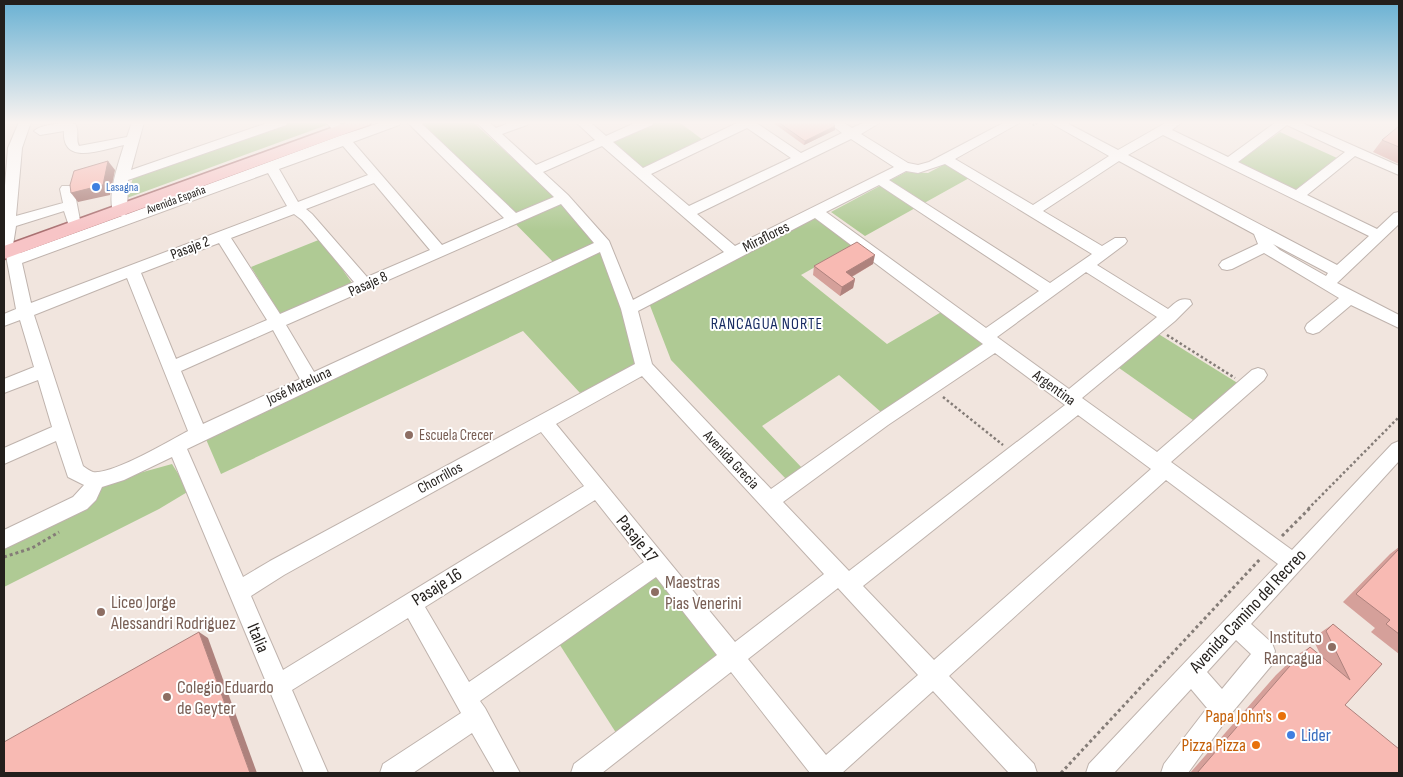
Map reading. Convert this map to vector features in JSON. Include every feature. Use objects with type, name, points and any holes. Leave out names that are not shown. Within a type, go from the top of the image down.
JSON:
[{"type":"main road","name":"Avenida España","points":[[8,250],[255,158]]},
{"type":"main road","name":"Avenida España","points":[[8,250],[72,212],[119,208],[260,158]]},
{"type":"street","points":[[4,540],[80,503],[89,494],[96,480],[83,477],[75,472],[25,312],[8,250],[14,158]]},
{"type":"street","points":[[119,208],[128,158]]},
{"type":"street","points":[[123,177],[177,158]]},
{"type":"street","name":"Avenida España","points":[[8,250],[271,167],[286,158]]},
{"type":"street","points":[[363,158],[376,177],[440,251]]},
{"type":"street","points":[[451,158],[514,219]]},
{"type":"street","name":"Avenida Grecia","points":[[520,158],[563,198],[604,244],[629,310],[644,367],[1025,773]]},
{"type":"street","points":[[534,171],[563,158]]},
{"type":"street","points":[[624,158],[734,253]]},
{"type":"street","points":[[641,174],[675,158]]},
{"type":"street","points":[[687,213],[799,158]]},
{"type":"street","points":[[891,158],[904,167]]},
{"type":"street","points":[[1034,211],[1115,158]]},
{"type":"street","points":[[1122,158],[1264,239],[1340,272]]},
{"type":"street","points":[[1221,158],[1378,235]]},
{"type":"street","points":[[1229,162],[1234,158]]},
{"type":"street","points":[[1298,196],[1345,158]]},
{"type":"street","points":[[1370,158],[1399,171]]},
{"type":"street","points":[[946,159],[1102,253]]},
{"type":"street","name":"Miraflores","points":[[629,310],[734,253],[904,167],[924,168],[946,159]]},
{"type":"street","points":[[271,167],[295,208],[306,217],[365,285]]},
{"type":"street","name":"Pasaje 2","points":[[4,320],[376,177]]},
{"type":"street","points":[[879,179],[1050,291]]},
{"type":"street","points":[[9,222],[72,212],[66,189]]},
{"type":"street","name":"Pasaje 8","points":[[171,368],[563,198]]},
{"type":"street","name":"Argentina","points":[[816,212],[1293,563]]},
{"type":"street","points":[[1327,284],[1399,216]]},
{"type":"street","points":[[222,236],[277,323],[310,381]]},
{"type":"street","points":[[1227,265],[1264,239]]},
{"type":"street","points":[[1264,239],[1275,254],[1350,297],[1399,322]]},
{"type":"street","points":[[770,501],[882,420],[931,388],[1050,291],[1120,241]]},
{"type":"street","name":"José Mateluna","points":[[96,480],[116,474],[177,446],[198,434],[310,381],[604,244]]},
{"type":"street","points":[[1086,265],[1162,322]]},
{"type":"street","points":[[132,271],[198,434]]},
{"type":"street","points":[[1313,328],[1350,297]]},
{"type":"street","points":[[582,773],[732,657],[844,580],[1016,455],[1184,304]]},
{"type":"street","name":"Chorrillos","points":[[239,592],[276,568],[644,367]]},
{"type":"street","points":[[4,386],[44,370]]},
{"type":"street","points":[[825,773],[1161,466],[1252,380]]},
{"type":"street","name":"Pasaje 17","points":[[544,422],[825,773]]},
{"type":"street","points":[[4,456],[63,430]]},
{"type":"street","name":"Italia","points":[[177,446],[316,773]]},
{"type":"street","name":"Avenida Camino del Recreo","points":[[1098,773],[1399,449]]},
{"type":"street","name":"Pasaje 16","points":[[278,686],[597,488]]},
{"type":"street","points":[[392,773],[471,707],[658,564]]},
{"type":"street","points":[[411,603],[508,773]]},
{"type":"street","points":[[1172,773],[1222,707],[1263,658],[1264,651],[1260,646],[1235,624]]},
{"type":"street","points":[[1191,672],[1222,707]]},
{"type":"path","points":[[1162,322],[1252,380]]},
{"type":"path","points":[[931,388],[1016,455]]},
{"type":"path","points":[[1061,773],[1272,547],[1399,417]]},
{"type":"green space","points":[[172,158],[236,158],[127,198],[135,171]]},
{"type":"green space","points":[[451,158],[513,158],[563,204],[599,244],[626,310],[639,365],[580,393],[523,331],[221,474],[205,437],[559,268]]},
{"type":"green space","points":[[628,158],[674,158],[644,172]]},
{"type":"green space","points":[[1243,158],[1337,158],[1295,190],[1238,162]]},
{"type":"green space","points":[[947,163],[971,177],[865,236],[831,212],[906,172],[928,173]]},
{"type":"green space","points":[[815,216],[854,245],[801,275],[887,344],[943,311],[987,343],[882,413],[839,375],[762,426],[803,469],[787,480],[671,360],[649,303]]},
{"type":"green space","points":[[321,239],[352,283],[280,314],[251,267]]},
{"type":"green space","points":[[1152,330],[1244,387],[1200,425],[1112,363]]},
{"type":"green space","points":[[172,464],[189,491],[159,509],[4,587],[4,536],[114,480]]},
{"type":"green space","points":[[660,573],[726,659],[620,739],[558,642]]},
{"type":"building","points":[[108,161],[103,185],[71,193],[70,185],[74,171]]},
{"type":"building","points":[[857,242],[875,255],[846,272],[855,279],[842,287],[814,266]]},
{"type":"building","points":[[1399,549],[1399,634],[1386,624],[1390,620],[1356,594]]},
{"type":"building","name":"Lider","points":[[1333,624],[1382,664],[1345,705],[1399,749],[1399,773],[1197,773],[1289,667],[1310,647],[1350,680],[1326,631]]},
{"type":"building","name":"Colegio Eduardo de Geyter","points":[[199,632],[250,773],[4,773],[4,742]]},
{"type":"place","name":"Lasagna","points":[[96,187]]},
{"type":"place","name":"Escuela Crecer","points":[[409,435]]},
{"type":"place","name":"Maestras Pias Venerini","points":[[655,592]]},
{"type":"place","name":"Liceo Jorge Alessandri Rodriguez","points":[[101,612]]},
{"type":"place","name":"Instituto Rancagua","points":[[1332,647]]},
{"type":"place","name":"Colegio Eduardo de Geyter","points":[[167,697]]},
{"type":"place","name":"Papa John's","points":[[1282,716]]},
{"type":"place","name":"Lider","points":[[1291,735]]},
{"type":"place","name":"Pizza Pizza","points":[[1256,745]]},
{"type":"district","name":"RANCAGUA NORTE","points":[[767,324]]}]
